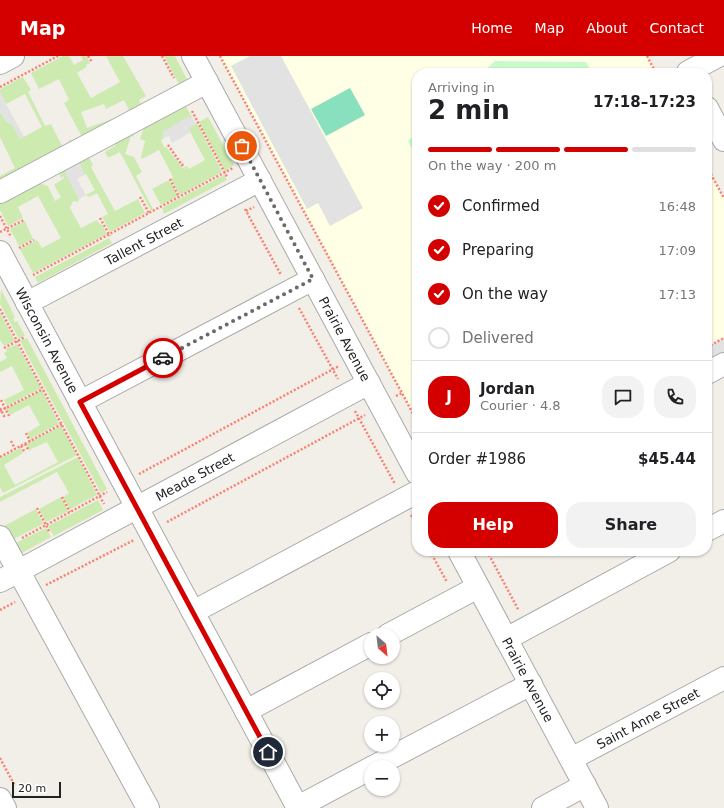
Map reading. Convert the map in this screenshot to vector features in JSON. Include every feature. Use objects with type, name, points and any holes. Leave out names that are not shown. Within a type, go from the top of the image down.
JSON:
[{"type":"street","points":[[0,63],[13,56]]},
{"type":"street","name":"Prairie Avenue","points":[[193,56],[412,464]]},
{"type":"street","points":[[679,56],[685,68]]},
{"type":"street","points":[[697,68],[718,56]]},
{"type":"street","points":[[0,192],[207,82]]},
{"type":"street","points":[[712,117],[724,140]]},
{"type":"street","name":"Tallent Street","points":[[22,294],[260,180]]},
{"type":"street","name":"Wisconsin Avenue","points":[[0,252],[298,807]]},
{"type":"street","points":[[80,402],[313,279]]},
{"type":"street","points":[[712,370],[724,364]]},
{"type":"street","name":"Meade Street","points":[[9,576],[369,383]]},
{"type":"street","points":[[193,612],[410,496]]},
{"type":"street","points":[[712,527],[724,521]]},
{"type":"street","points":[[3,542],[9,576],[30,594],[148,808]]},
{"type":"street","name":"Prairie Avenue","points":[[462,556],[597,808]]},
{"type":"street","points":[[506,639],[659,556]]},
{"type":"street","points":[[400,629],[478,587]]},
{"type":"street","points":[[246,711],[364,648]]},
{"type":"street","name":"Saint Anne Street","points":[[571,759],[724,678]]},
{"type":"street","points":[[387,760],[530,684]]},
{"type":"street","points":[[298,807],[364,772]]},
{"type":"street","points":[[543,808],[585,785]]},
{"type":"street","points":[[5,808],[8,793]]},
{"type":"path","points":[[0,87],[58,56]]},
{"type":"path","points":[[88,56],[92,62]]},
{"type":"path","points":[[162,56],[347,395],[410,496]]},
{"type":"path","points":[[220,56],[412,412]]},
{"type":"path","points":[[647,56],[653,68]]},
{"type":"path","points":[[168,145],[182,164],[185,163]]},
{"type":"path","points":[[22,294],[179,197],[271,148]]},
{"type":"path","points":[[712,176],[724,198]]},
{"type":"path","points":[[170,179],[179,197]]},
{"type":"path","points":[[0,232],[24,220]]},
{"type":"path","points":[[0,309],[126,544]]},
{"type":"path","points":[[4,348],[41,328]]},
{"type":"path","points":[[712,345],[724,338]]},
{"type":"path","points":[[3,542],[70,512],[377,347]]},
{"type":"path","points":[[5,418],[0,410],[43,389]]},
{"type":"path","points":[[0,610],[360,418],[402,393]]},
{"type":"path","points":[[1,400],[9,416]]},
{"type":"path","points":[[0,457],[62,424]]},
{"type":"path","points":[[26,432],[30,441]]},
{"type":"path","points":[[10,441],[15,449]]},
{"type":"path","points":[[25,444],[29,451]]},
{"type":"path","points":[[21,446],[25,454]]},
{"type":"path","points":[[62,497],[70,512]]},
{"type":"path","points":[[37,508],[59,550]]},
{"type":"path","points":[[433,556],[456,599]]},
{"type":"path","points":[[490,556],[528,627]]},
{"type":"path","points":[[0,758],[8,793]]},
{"type":"shaded area","points":[[220,56],[647,56],[653,68],[412,68],[412,412]]},
{"type":"shaded area","points":[[250,56],[281,56],[363,208],[330,226],[318,203],[307,209],[231,66]]},
{"type":"shaded area","points":[[0,92],[24,137],[20,139],[13,126],[5,121],[0,112]]},
{"type":"shaded area","points":[[187,117],[192,117],[196,124],[189,128],[191,132],[172,143],[169,136],[164,138],[163,132]]},
{"type":"shaded area","points":[[78,163],[81,165],[84,175],[77,179],[86,195],[79,199],[66,175],[66,170]]},
{"type":"shaded area","points":[[712,176],[724,198],[724,338],[712,344]]},
{"type":"shaded area","points":[[724,338],[724,364],[712,370],[712,344]]},
{"type":"green space","points":[[63,56],[69,56],[74,65],[83,60],[81,56],[86,56],[90,63],[86,65],[87,67],[77,73],[91,98],[120,82],[106,56],[123,56],[146,96],[139,100],[142,106],[130,112],[124,100],[106,109],[104,104],[81,112],[87,128],[112,119],[113,121],[82,137],[64,103],[69,100],[59,79],[39,89],[31,73]]},
{"type":"green space","points":[[164,56],[175,56],[188,81],[181,88]]},
{"type":"green space","points":[[495,61],[586,62],[589,68],[487,68]]},
{"type":"green space","points":[[23,77],[31,90],[28,92],[45,126],[51,124],[63,148],[71,139],[72,143],[0,187],[0,176],[15,168],[0,137],[0,112],[5,121],[13,125],[20,139],[42,127],[25,94],[6,104],[0,92],[0,89]]},
{"type":"green space","points":[[350,88],[365,115],[326,136],[311,109]]},
{"type":"green space","points":[[182,100],[192,117],[163,132],[164,138],[161,140],[164,147],[166,147],[183,168],[187,166],[189,169],[205,160],[188,128],[197,123],[222,172],[180,195],[171,179],[173,177],[159,150],[142,159],[141,157],[145,141],[140,139],[145,125]]},
{"type":"green space","points":[[208,117],[234,165],[225,171],[199,122]]},
{"type":"green space","points":[[134,125],[134,137],[131,136],[125,154],[134,157],[142,172],[136,176],[153,209],[151,211],[120,152],[108,158],[105,152],[116,145],[112,137]]},
{"type":"green space","points":[[412,137],[412,149],[408,141]]},
{"type":"green space","points":[[78,155],[88,156],[93,165],[91,167],[115,211],[138,199],[145,213],[110,232],[102,217],[108,214],[97,193],[89,197],[86,195],[95,190],[86,174],[84,175],[78,163]]},
{"type":"green space","points":[[64,169],[66,170],[79,198],[78,202],[73,201],[70,208],[81,228],[97,220],[107,234],[33,273],[20,249],[37,240],[42,248],[61,238],[38,196],[18,207],[23,218],[8,226],[0,210],[0,197],[40,180],[41,184],[48,186],[55,201],[61,197],[54,185],[64,178],[64,176],[61,178],[59,173],[52,176]]},
{"type":"green space","points":[[224,175],[227,180],[164,214],[162,208]]},
{"type":"green space","points":[[169,180],[178,196],[161,205],[152,189]]},
{"type":"green space","points":[[25,221],[33,239],[19,246],[10,229]]},
{"type":"green space","points":[[109,238],[112,243],[38,283],[35,277]]},
{"type":"green space","points":[[1,289],[15,317],[13,319],[15,322],[17,321],[25,336],[19,339],[0,304]]},
{"type":"green space","points":[[0,312],[15,341],[4,346],[0,340]]},
{"type":"green space","points":[[27,338],[107,489],[101,493],[20,341]]},
{"type":"green space","points":[[17,344],[41,388],[7,406],[4,400],[24,390],[12,366],[0,372],[0,362],[7,358],[4,353],[7,351],[6,349]]},
{"type":"green space","points":[[42,390],[59,424],[30,439],[27,433],[40,425],[29,405],[10,415],[6,409]]},
{"type":"green space","points":[[61,426],[77,455],[3,493],[0,487],[0,458],[21,448],[23,453],[4,465],[15,485],[58,462],[47,442],[29,450],[26,444]]},
{"type":"green space","points":[[78,457],[97,495],[70,509],[63,497],[69,493],[57,472],[0,502],[0,497]]},
{"type":"green space","points":[[61,497],[68,511],[46,522],[39,509]]},
{"type":"green space","points":[[98,500],[103,510],[54,536],[48,526]]},
{"type":"green space","points":[[36,509],[43,524],[10,541],[2,527]]},
{"type":"green space","points":[[46,528],[51,537],[20,554],[12,545]]},
{"type":"way so far","points":[[163,358],[313,279],[242,146]]},
{"type":"route","points":[[163,358],[80,402],[268,752]]}]
